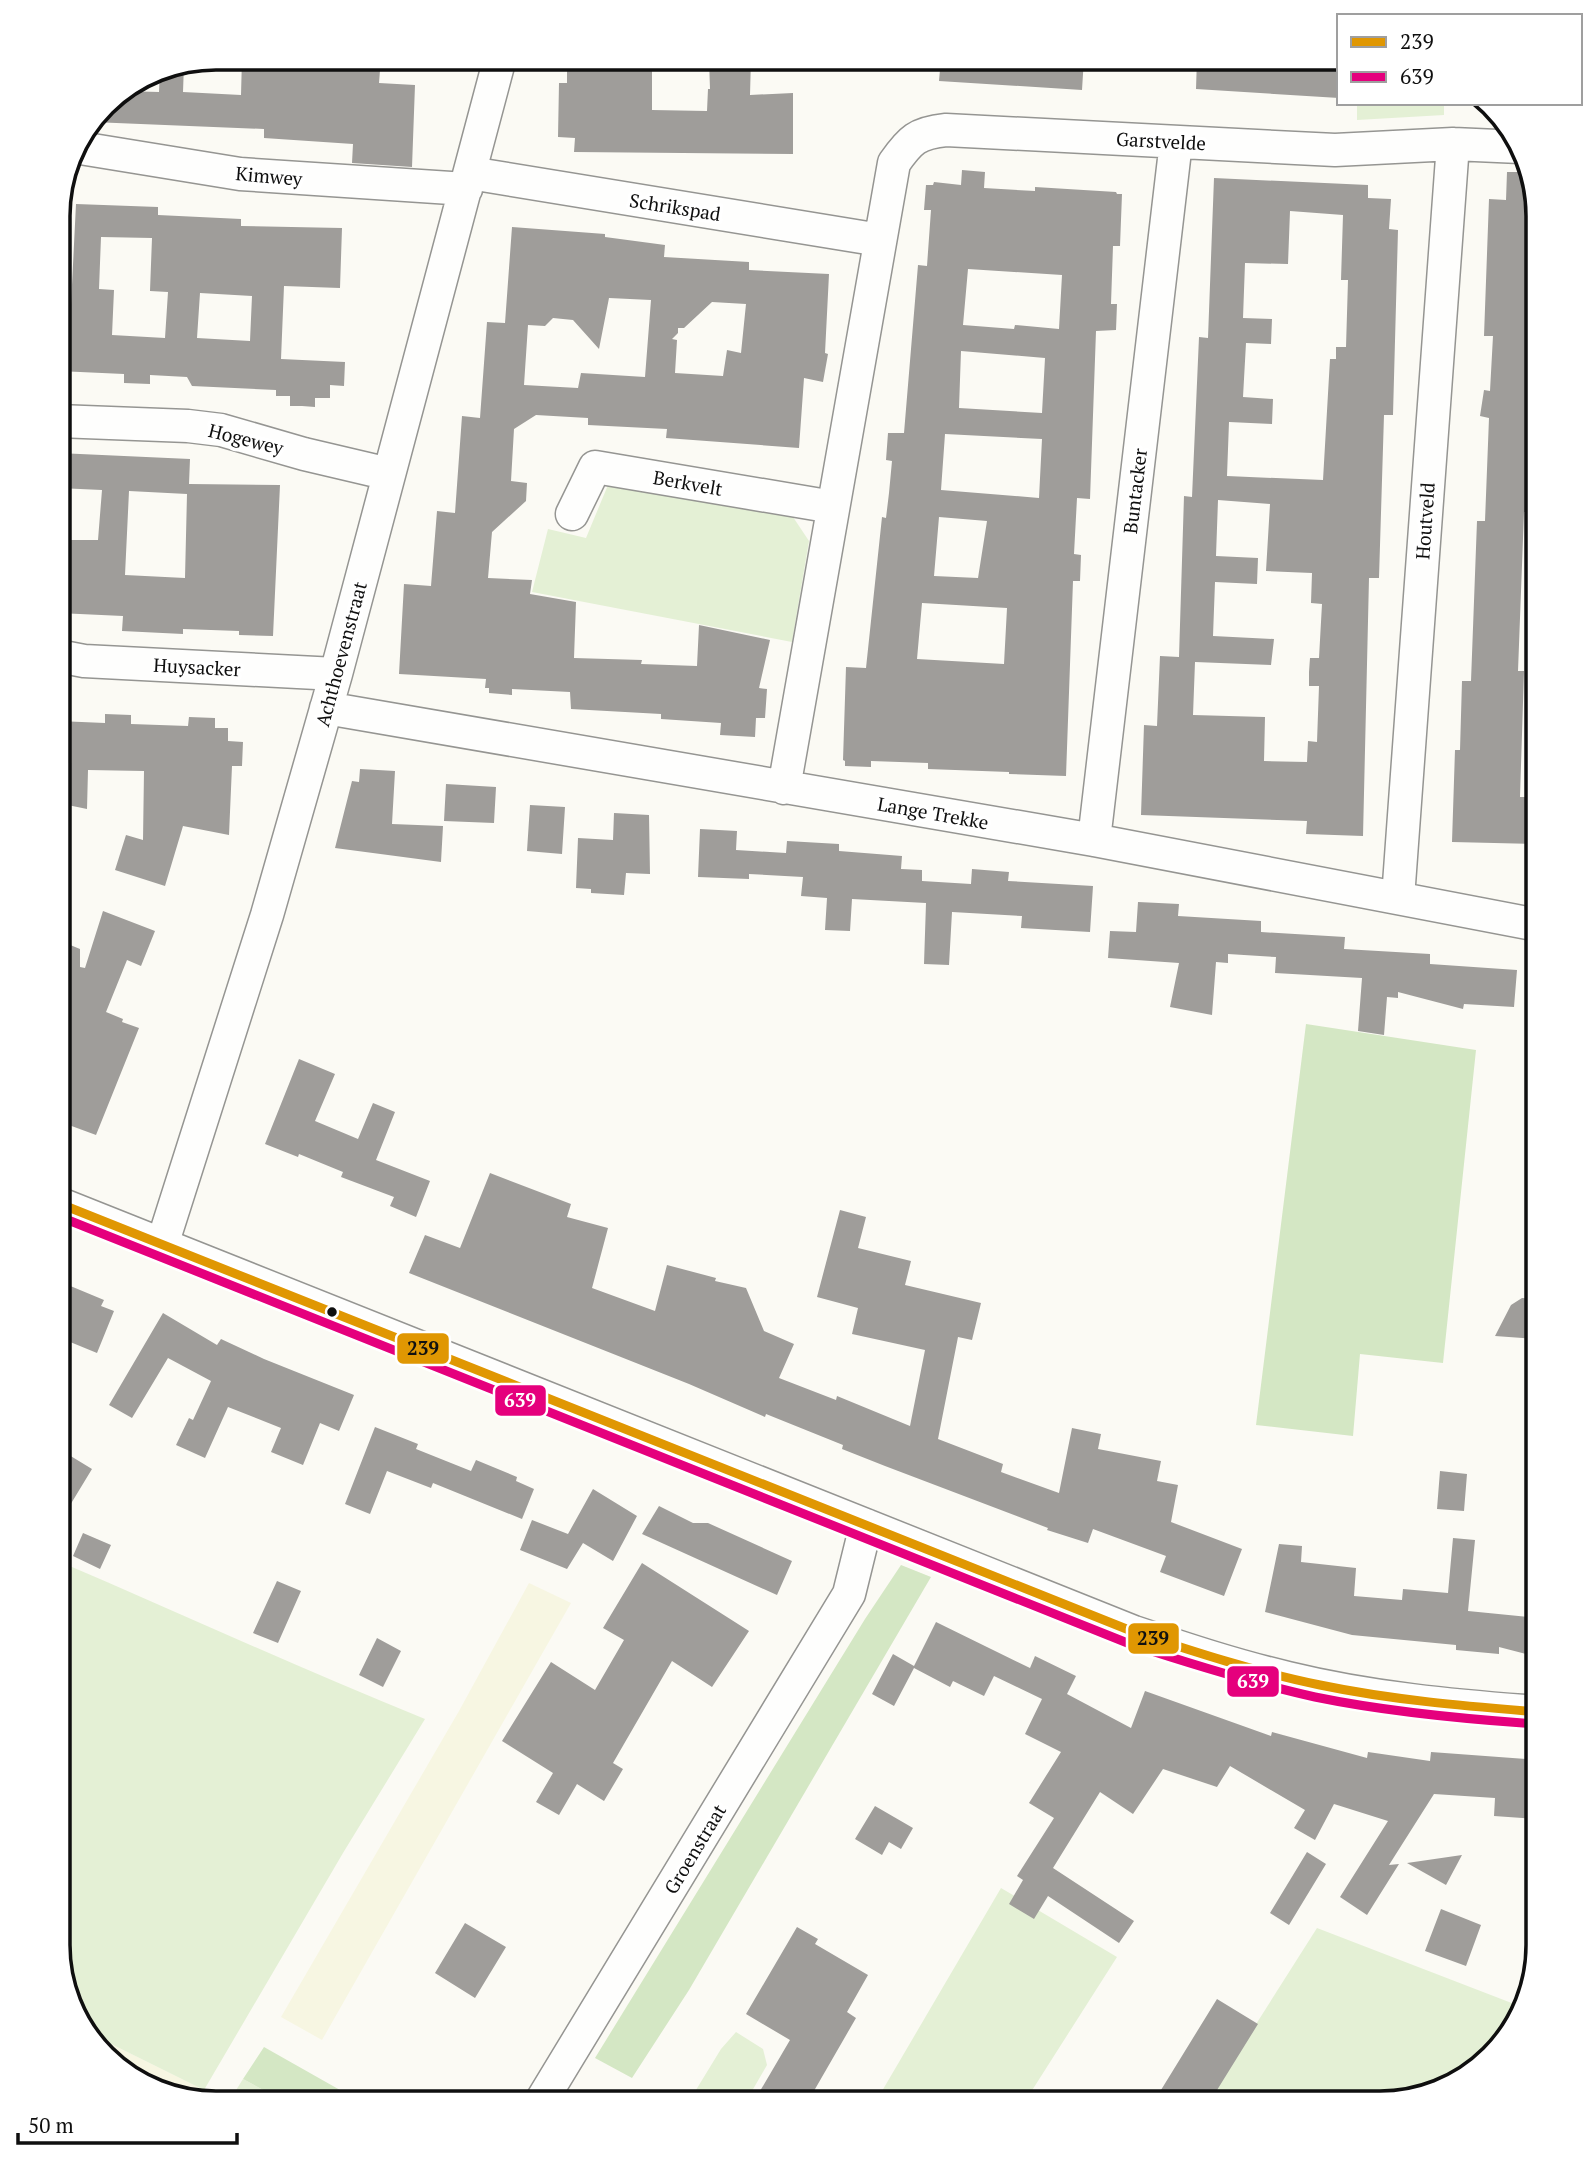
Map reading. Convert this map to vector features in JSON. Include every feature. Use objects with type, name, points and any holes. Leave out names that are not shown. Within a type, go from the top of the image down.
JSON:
[{"type":"street","name":"Achthoevenstraat","points":[[162,1245],[267,915],[336,674],[497,70]]},
{"type":"street","name":"Garstvelde","points":[[880,240],[894,163],[909,141],[927,132],[946,130],[1335,150],[1453,144],[1508,146]]},
{"type":"street","name":"Buntacker","points":[[1094,840],[1176,142]]},
{"type":"street","name":"Houtveld","points":[[1398,898],[1453,144]]},
{"type":"street","name":"Kimwey","points":[[86,149],[240,174],[468,181]]},
{"type":"street","name":"Schrikspad","points":[[468,181],[880,240]]},
{"type":"street","points":[[784,788],[880,240]]},
{"type":"street","name":"Hogewey","points":[[70,422],[221,430],[304,454],[389,474]]},
{"type":"street","name":"Berkvelt","points":[[572,514],[595,467],[834,507]]},
{"type":"street","name":"Huysacker","points":[[70,659],[84,662],[336,674]]},
{"type":"street","name":"Lange Trekke","points":[[326,708],[1094,840],[1526,923]]},
{"type":"street","points":[[70,1208],[1134,1632],[1213,1659],[1290,1679],[1465,1707],[1526,1711]]},
{"type":"street","name":"Groenstraat","points":[[547,2091],[849,1594],[866,1525]]},
{"type":"green space","points":[[1357,105],[1444,105],[1444,115],[1357,120]]},
{"type":"green space","points":[[608,485],[791,514],[809,541],[792,642],[532,592],[548,529],[586,538]]},
{"type":"green space","points":[[1306,1024],[1476,1050],[1443,1363],[1360,1354],[1353,1436],[1256,1425]]},
{"type":"green space","points":[[901,1565],[931,1577],[689,1990],[632,2078],[595,2058],[865,1619]]},
{"type":"green space","points":[[70,1566],[425,1719],[204,2090],[108,2042],[90,2018],[75,1983],[70,1945]]},
{"type":"green space","points":[[529,1583],[571,1603],[322,2040],[281,2017],[459,1711]]},
{"type":"green space","points":[[1001,1888],[1117,1957],[1032,2091],[882,2091]]},
{"type":"green space","points":[[1317,1928],[1514,2004],[1496,2034],[1469,2061],[1436,2080],[1418,2086],[1380,2091],[1214,2091]]},
{"type":"green space","points":[[736,2032],[763,2049],[767,2065],[752,2091],[695,2091],[721,2049]]},
{"type":"green space","points":[[108,2042],[204,2090],[160,2080],[127,2061]]},
{"type":"green space","points":[[264,2047],[342,2091],[265,2091],[243,2079]]},
{"type":"green space","points":[[243,2079],[265,2091],[236,2091]]},
{"type":"building","points":[[242,70],[380,70],[379,83],[415,85],[412,167],[352,163],[353,144],[264,138],[264,129],[104,122],[120,106],[141,92],[159,92],[159,81],[184,74],[183,92],[241,95]]},
{"type":"building","points":[[567,70],[652,70],[652,110],[707,111],[709,70],[751,70],[750,95],[793,93],[793,154],[574,152],[575,138],[558,137],[559,83],[567,83]]},
{"type":"building","points":[[940,70],[1083,70],[1082,90],[939,81]]},
{"type":"building","points":[[1197,70],[1337,70],[1337,98],[1196,89]]},
{"type":"building","points":[[962,170],[985,172],[984,188],[1035,191],[1035,187],[1122,194],[1120,246],[1113,246],[1111,304],[1117,304],[1116,330],[1096,331],[1090,499],[1077,498],[1074,554],[1081,555],[1080,581],[1073,581],[1066,776],[928,769],[928,763],[871,761],[871,767],[845,766],[843,760],[846,667],[866,668],[882,517],[886,518],[892,461],[886,460],[888,433],[904,433],[918,265],[927,266],[931,210],[924,210],[926,185],[933,185],[934,182],[961,185]],"holes":[[[968,269],[1062,275],[1059,329],[1015,325],[1014,329],[963,325]],[[961,351],[1045,358],[1042,413],[959,408]],[[945,434],[1042,439],[1039,498],[941,490]],[[939,517],[987,521],[978,578],[934,576]],[[922,603],[1007,608],[1004,664],[917,659]]]},
{"type":"building","points":[[1507,172],[1519,172],[1526,216],[1526,512],[1518,671],[1524,671],[1520,797],[1526,797],[1526,844],[1452,842],[1455,750],[1460,750],[1462,681],[1471,681],[1477,521],[1485,521],[1489,418],[1480,416],[1484,390],[1490,391],[1493,336],[1484,336],[1489,199],[1506,200]]},
{"type":"building","points":[[1214,178],[1368,185],[1368,198],[1391,199],[1389,229],[1398,230],[1393,415],[1384,415],[1379,578],[1369,578],[1363,836],[1306,834],[1307,821],[1141,815],[1144,725],[1157,726],[1160,656],[1179,657],[1184,496],[1192,497],[1199,337],[1208,338]],"holes":[[[1290,211],[1343,215],[1341,280],[1348,280],[1346,347],[1336,347],[1336,359],[1330,359],[1323,480],[1227,476],[1229,422],[1272,424],[1273,399],[1243,397],[1246,343],[1271,344],[1272,319],[1243,318],[1245,263],[1288,264]],[[1218,500],[1270,504],[1266,571],[1312,573],[1311,603],[1322,604],[1319,658],[1310,658],[1309,672],[1309,686],[1319,686],[1317,742],[1308,741],[1307,762],[1264,761],[1265,717],[1193,715],[1195,662],[1271,665],[1274,639],[1213,636],[1215,582],[1257,584],[1258,558],[1216,556]]]},
{"type":"building","points":[[76,204],[158,207],[158,215],[241,219],[241,226],[342,228],[340,288],[284,286],[281,359],[345,362],[344,386],[330,385],[330,398],[315,398],[315,407],[290,406],[290,396],[276,396],[276,390],[192,386],[187,377],[150,375],[150,384],[124,383],[124,374],[70,372]],"holes":[[[101,237],[152,238],[150,291],[168,292],[165,338],[112,335],[114,290],[99,289]],[[200,293],[252,296],[250,341],[197,338]]]},
{"type":"building","points":[[512,227],[605,234],[605,237],[665,245],[664,257],[749,262],[749,270],[829,274],[825,353],[828,354],[823,382],[804,378],[799,448],[666,438],[667,429],[588,425],[588,418],[536,415],[514,429],[511,481],[527,483],[526,501],[492,532],[488,578],[532,580],[530,594],[576,602],[574,658],[642,660],[641,664],[697,666],[699,625],[770,640],[759,688],[767,689],[765,718],[756,718],[755,737],[720,735],[721,723],[661,719],[661,714],[571,709],[570,692],[512,689],[512,695],[489,693],[489,688],[485,688],[486,679],[399,674],[404,584],[431,586],[437,511],[455,513],[462,416],[480,418],[487,322],[505,323]],"holes":[[[609,298],[651,300],[645,377],[581,373],[578,388],[524,385],[528,325],[545,326],[553,318],[573,320],[599,349]],[[712,302],[746,304],[741,353],[727,350],[723,376],[675,373],[677,340],[672,339],[678,333],[678,328],[684,328]]]},
{"type":"building","points":[[70,454],[190,459],[189,484],[280,485],[273,636],[239,635],[239,631],[183,629],[183,634],[122,631],[123,616],[70,614],[70,540],[98,540],[102,490],[70,489]],"holes":[[[129,491],[187,494],[185,578],[125,575]]]},
{"type":"building","points":[[105,714],[131,715],[131,724],[188,726],[189,717],[215,718],[215,728],[228,728],[228,741],[243,742],[242,766],[232,766],[229,835],[183,826],[165,886],[115,870],[126,835],[143,840],[144,771],[88,770],[87,809],[70,805],[70,722],[105,723]]},
{"type":"building","points":[[360,769],[395,771],[392,824],[443,826],[441,862],[335,848],[352,781],[359,782]]},
{"type":"building","points":[[446,784],[496,787],[494,823],[444,821]]},
{"type":"building","points":[[530,805],[565,807],[562,854],[527,851]]},
{"type":"building","points":[[614,813],[649,815],[650,874],[626,873],[624,895],[591,893],[591,889],[576,888],[578,838],[613,840]]},
{"type":"building","points":[[700,829],[737,831],[736,850],[786,853],[787,841],[839,844],[839,851],[902,856],[901,869],[922,870],[922,881],[971,884],[972,869],[1009,872],[1008,881],[1093,886],[1090,932],[1021,928],[1022,916],[952,912],[949,965],[924,964],[926,903],[852,899],[850,931],[825,930],[827,898],[801,896],[803,877],[749,874],[749,879],[698,877]]},
{"type":"building","points":[[1138,902],[1179,904],[1178,916],[1261,921],[1261,932],[1345,937],[1344,949],[1430,954],[1430,964],[1517,970],[1514,1007],[1464,1004],[1463,1009],[1398,992],[1398,998],[1387,997],[1384,1035],[1358,1031],[1362,978],[1275,973],[1276,957],[1228,954],[1228,963],[1216,962],[1212,1015],[1170,1007],[1179,963],[1108,958],[1110,931],[1136,932]]},
{"type":"building","points":[[103,911],[155,931],[141,966],[127,960],[106,1012],[139,1028],[96,1135],[70,1125],[70,945],[80,949],[80,967],[85,968]]},
{"type":"building","points":[[299,1059],[335,1074],[315,1121],[358,1139],[373,1103],[395,1112],[376,1160],[430,1181],[416,1217],[390,1206],[394,1197],[341,1177],[343,1172],[265,1144]]},
{"type":"building","points":[[490,1173],[571,1204],[567,1217],[608,1228],[592,1288],[655,1311],[667,1265],[746,1288],[764,1331],[794,1344],[779,1378],[836,1400],[837,1396],[910,1426],[925,1350],[852,1334],[858,1308],[817,1297],[840,1210],[866,1217],[858,1248],[911,1261],[905,1285],[981,1303],[972,1340],[958,1337],[938,1439],[1003,1464],[1001,1472],[1059,1493],[1072,1428],[1101,1434],[1098,1449],[1161,1461],[1157,1481],[1178,1485],[1171,1522],[1242,1549],[1224,1596],[1160,1572],[1166,1556],[1093,1529],[1088,1543],[1047,1530],[1048,1528],[842,1449],[843,1445],[766,1414],[765,1417],[409,1273],[425,1235],[460,1248]]},
{"type":"building","points":[[70,1286],[104,1300],[101,1306],[114,1311],[97,1353],[70,1342]]},
{"type":"building","points":[[1526,1298],[1526,1338],[1495,1336],[1511,1305]]},
{"type":"building","points":[[163,1313],[217,1345],[221,1339],[354,1395],[339,1431],[320,1423],[303,1465],[271,1452],[281,1428],[228,1407],[205,1458],[176,1445],[189,1418],[193,1420],[211,1381],[168,1358],[132,1418],[109,1405]]},
{"type":"building","points":[[375,1427],[418,1444],[416,1449],[471,1471],[476,1460],[517,1477],[516,1481],[534,1489],[522,1519],[433,1483],[431,1488],[387,1471],[370,1514],[345,1504]]},
{"type":"building","points":[[70,1456],[92,1469],[70,1505]]},
{"type":"building","points":[[1440,1471],[1467,1474],[1464,1511],[1437,1509]]},
{"type":"building","points":[[593,1489],[637,1516],[613,1561],[583,1543],[567,1569],[520,1550],[532,1520],[568,1534]]},
{"type":"building","points":[[659,1506],[693,1523],[708,1523],[792,1561],[777,1595],[642,1534]]},
{"type":"building","points":[[83,1533],[111,1545],[100,1569],[73,1556]]},
{"type":"building","points":[[1453,1538],[1475,1540],[1468,1611],[1526,1617],[1526,1654],[1499,1647],[1499,1654],[1456,1650],[1456,1645],[1352,1635],[1265,1612],[1279,1544],[1302,1546],[1301,1562],[1356,1568],[1354,1596],[1402,1600],[1403,1589],[1448,1593]]},
{"type":"building","points":[[642,1563],[749,1631],[712,1687],[672,1661],[613,1763],[623,1769],[604,1801],[577,1784],[559,1815],[536,1802],[553,1773],[502,1741],[551,1662],[595,1690],[624,1640],[603,1628]]},
{"type":"building","points":[[277,1581],[301,1591],[278,1643],[253,1633]]},
{"type":"building","points":[[936,1622],[1030,1668],[1035,1656],[1076,1676],[1067,1694],[1131,1728],[1145,1691],[1271,1736],[1272,1732],[1367,1758],[1368,1752],[1430,1761],[1431,1752],[1526,1759],[1526,1818],[1494,1816],[1495,1798],[1434,1794],[1389,1865],[1399,1864],[1367,1915],[1340,1897],[1388,1821],[1334,1804],[1315,1840],[1294,1828],[1305,1810],[1230,1766],[1217,1787],[1163,1769],[1133,1814],[1100,1792],[1053,1868],[1134,1921],[1119,1943],[1048,1896],[1034,1919],[1009,1904],[1023,1880],[1017,1876],[1054,1818],[1029,1803],[1061,1752],[1025,1734],[1042,1699],[994,1676],[984,1696],[953,1681],[950,1687],[914,1668],[894,1706],[872,1694],[893,1654],[914,1666]]},
{"type":"building","points":[[377,1638],[401,1651],[383,1687],[359,1675]]},
{"type":"building","points":[[875,1806],[913,1828],[901,1849],[889,1842],[882,1855],[855,1839]]},
{"type":"building","points":[[1307,1852],[1326,1864],[1289,1925],[1270,1913]]},
{"type":"building","points":[[1462,1855],[1446,1885],[1407,1863]]},
{"type":"building","points":[[1441,1909],[1481,1925],[1466,1966],[1425,1951]]},
{"type":"building","points":[[465,1923],[506,1947],[475,1998],[435,1973]]},
{"type":"building","points":[[797,1927],[818,1939],[815,1944],[868,1975],[847,2012],[856,2018],[814,2091],[760,2091],[790,2040],[746,2014]]},
{"type":"building","points":[[1217,1999],[1258,2024],[1216,2091],[1161,2090]]},
{"type":"transit line","name":"239","points":[[70,1208],[1134,1632],[1249,1668],[1320,1685],[1401,1699],[1526,1711]]},
{"type":"transit line","name":"639","points":[[70,1221],[1130,1644],[1222,1673],[1315,1697],[1426,1714],[1526,1723]]}]
